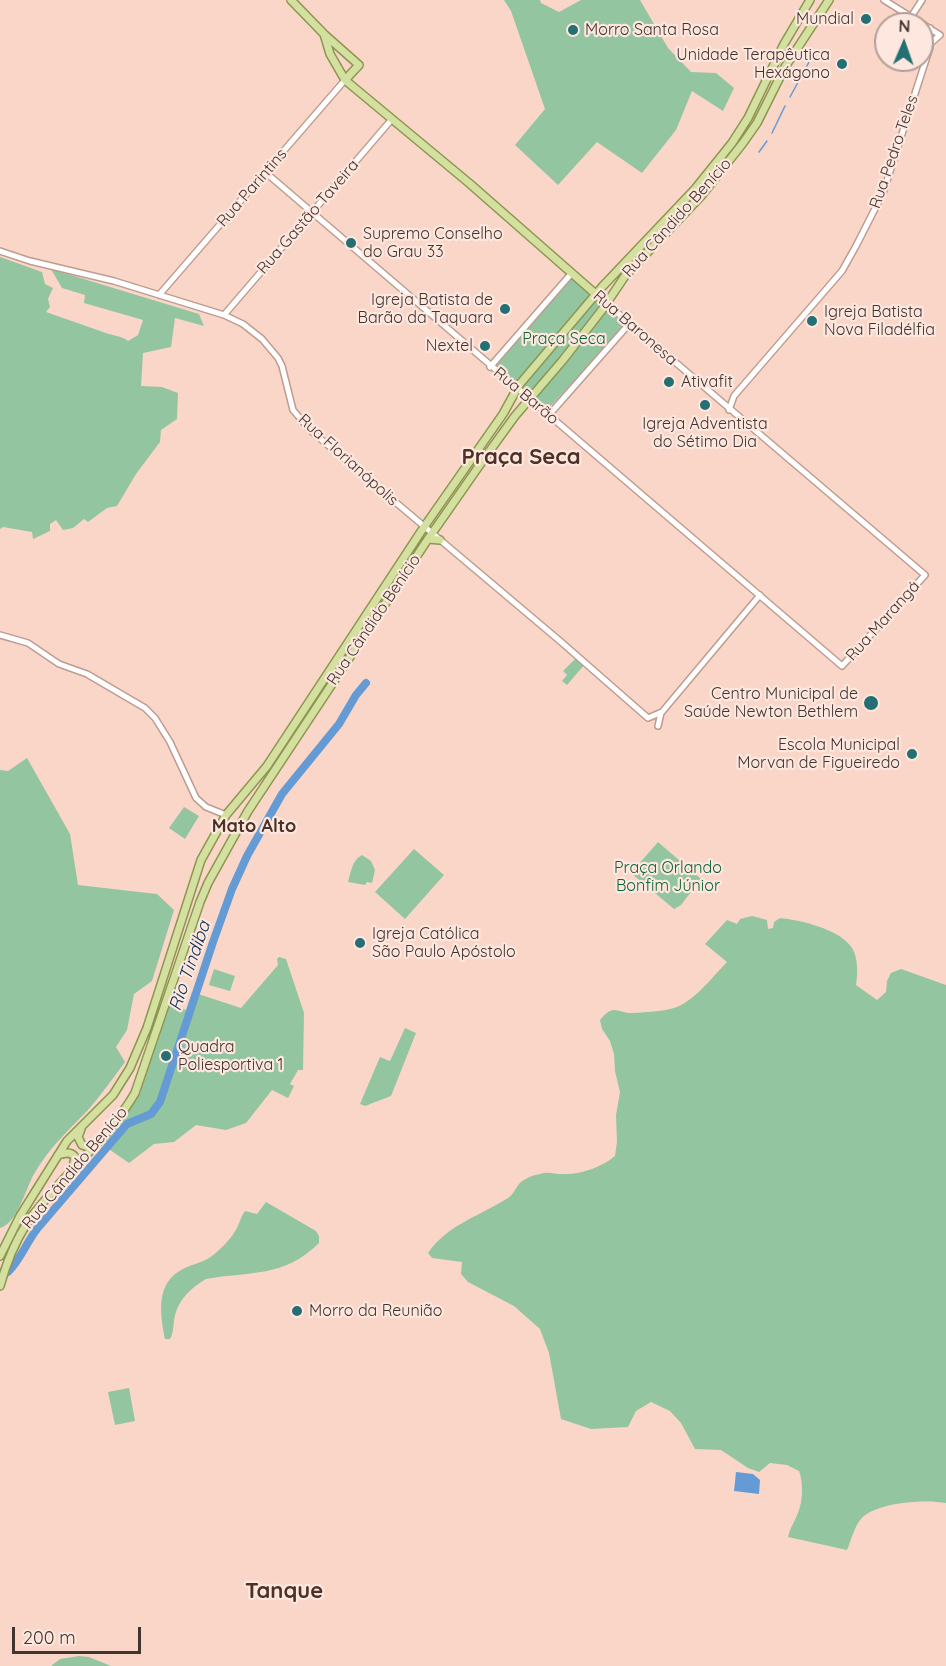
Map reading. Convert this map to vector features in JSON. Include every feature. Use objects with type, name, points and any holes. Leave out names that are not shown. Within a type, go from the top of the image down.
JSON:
[{"type":"main road","points":[[291,0],[324,34],[334,64],[345,80],[359,65],[328,41]]},
{"type":"main road","name":"Rua Cândido Benício","points":[[0,1256],[20,1216],[57,1155],[113,1095],[138,1053],[201,860],[226,815],[267,766],[424,527],[502,414],[516,389],[596,294],[640,244],[695,189],[732,143],[748,118],[784,44],[810,0]]},
{"type":"main road","name":"Rua Cândido Benício","points":[[0,1286],[21,1232],[41,1204],[120,1118],[139,1084],[208,883],[248,811],[430,536],[515,416],[607,304],[625,276],[702,195],[744,143],[757,123],[785,67],[830,0]]},
{"type":"main road","name":"Rua Baronesa","points":[[345,80],[469,183],[607,304]]},
{"type":"main road","points":[[430,536],[440,540]]},
{"type":"main road","points":[[82,1127],[78,1137],[83,1146],[92,1146],[104,1137]]},
{"type":"main road","points":[[57,1155],[68,1153],[73,1155],[75,1160],[73,1169]]},
{"type":"street","points":[[884,0],[903,12]]},
{"type":"street","name":"Rua Pedro Teles","points":[[934,31],[940,35],[934,41]]},
{"type":"street","name":"Rua Pedro Teles","points":[[729,410],[734,396],[842,271],[883,193],[923,72]]},
{"type":"street","name":"Rua Parintins","points":[[159,296],[345,80]]},
{"type":"street","name":"Rua Gastão Taveira","points":[[224,315],[392,119]]},
{"type":"street","name":"Rua Barão","points":[[265,172],[842,666]]},
{"type":"street","name":"Rua Florianópolis","points":[[0,251],[30,261],[114,281],[224,315],[253,330],[270,347],[282,366],[293,410],[307,427],[424,527],[430,536]]},
{"type":"street","points":[[490,367],[571,274]]},
{"type":"street","name":"Rua Baronesa","points":[[607,304],[925,575]]},
{"type":"street","points":[[549,416],[630,323]]},
{"type":"street","points":[[719,401],[734,396]]},
{"type":"street","points":[[440,540],[648,718],[662,712]]},
{"type":"street","name":"Rua Marangá","points":[[842,666],[925,575]]},
{"type":"street","points":[[658,726],[662,712],[760,595]]},
{"type":"street","points":[[0,635],[28,643],[59,664],[87,674],[145,708],[155,718],[170,742],[196,798],[206,807],[226,815]]},
{"type":"green space","points":[[504,0],[540,0],[541,3],[559,12],[581,0],[640,0],[668,48],[691,72],[716,73],[734,88],[723,111],[692,91],[676,130],[642,173],[597,142],[558,185],[515,145],[545,109],[511,11]]},
{"type":"green space","points":[[0,257],[42,272],[45,284],[53,288],[48,299],[50,307],[46,312],[128,341],[138,335],[143,320],[84,303],[85,295],[62,288],[51,269],[199,314],[204,326],[175,318],[171,347],[143,353],[141,386],[162,387],[178,393],[177,419],[161,430],[160,442],[136,474],[117,506],[107,508],[88,522],[84,519],[73,528],[63,530],[56,520],[50,524],[50,531],[33,539],[32,532],[3,527],[0,529]]},
{"type":"green space","name":"Praça Seca","points":[[571,277],[627,324],[547,410],[493,368]]},
{"type":"green space","points":[[577,657],[585,664],[567,685],[562,681],[567,675],[563,671]]},
{"type":"green space","points":[[27,758],[70,834],[78,885],[157,894],[174,910],[152,981],[134,994],[127,1030],[116,1047],[125,1062],[93,1104],[46,1156],[34,1174],[16,1213],[6,1225],[0,1228],[0,770],[8,771]]},
{"type":"green space","points":[[184,807],[199,816],[185,839],[169,828]]},
{"type":"green space","name":"Praça Orlando Bonfim Júnior","points":[[658,842],[701,879],[681,905],[674,909],[631,873]]},
{"type":"green space","points":[[414,849],[444,875],[405,919],[375,892]]},
{"type":"green space","points":[[362,855],[371,861],[375,870],[372,883],[367,882],[365,885],[348,882],[354,863]]},
{"type":"green space","points":[[752,916],[767,920],[768,929],[773,928],[774,922],[780,918],[808,923],[846,941],[855,956],[856,985],[877,1000],[886,992],[887,981],[891,973],[901,969],[946,985],[946,1503],[926,1501],[901,1503],[868,1513],[856,1526],[847,1550],[788,1537],[801,1501],[802,1485],[799,1471],[787,1465],[770,1463],[759,1472],[748,1468],[721,1450],[695,1449],[681,1423],[670,1411],[651,1402],[636,1411],[628,1427],[591,1429],[561,1419],[549,1353],[540,1329],[514,1306],[468,1282],[461,1274],[462,1262],[432,1258],[428,1253],[445,1235],[465,1221],[510,1197],[519,1184],[526,1179],[546,1173],[583,1172],[604,1164],[615,1156],[616,1115],[620,1092],[614,1054],[600,1020],[613,1010],[628,1013],[656,1011],[670,1009],[686,1002],[701,990],[727,962],[705,944],[727,920],[737,924],[740,919]]},
{"type":"green space","points":[[279,957],[286,959],[304,1013],[303,1070],[298,1070],[290,1084],[294,1086],[288,1098],[272,1090],[246,1123],[226,1130],[196,1125],[174,1142],[154,1144],[129,1163],[100,1143],[140,1086],[169,1004],[186,1010],[192,992],[241,1008],[278,965]]},
{"type":"green space","points":[[214,969],[235,976],[230,991],[209,985]]},
{"type":"green space","points":[[405,1028],[416,1033],[391,1096],[365,1106],[360,1104],[380,1057],[390,1061]]},
{"type":"green space","points":[[266,1202],[316,1231],[319,1243],[306,1254],[279,1268],[206,1279],[201,1282],[187,1294],[180,1304],[170,1339],[165,1339],[161,1310],[168,1282],[183,1269],[212,1256],[232,1236],[245,1211],[257,1214]]},
{"type":"green space","points":[[129,1388],[135,1421],[115,1425],[108,1392]]},
{"type":"green space","points":[[89,1657],[111,1666],[51,1666],[60,1659]]},
{"type":"water","points":[[736,1472],[753,1474],[760,1480],[759,1494],[734,1491]]},
{"type":"waterway","points":[[790,97],[809,62]]},
{"type":"waterway","points":[[772,133],[785,106]]},
{"type":"waterway","points":[[759,152],[767,141]]},
{"type":"waterway","name":"Rio Tindiba","points":[[8,1272],[37,1229],[127,1124],[151,1114],[160,1102],[213,942],[232,889],[247,856],[282,794],[339,724],[366,683]]},
{"type":"place","name":"Mundial","points":[[866,19]]},
{"type":"place","name":"Morro Santa Rosa","points":[[573,30]]},
{"type":"place","name":"Unidade Terapêutica Hexágono","points":[[842,64]]},
{"type":"place","name":"Supremo Conselho do Grau 33","points":[[351,243]]},
{"type":"place","name":"Igreja Batista de Barão da Taquara","points":[[505,309]]},
{"type":"place","name":"Igreja Batista Nova Filadélfia","points":[[812,321]]},
{"type":"place","name":"Nextel","points":[[485,346]]},
{"type":"place","name":"Ativafit","points":[[669,382]]},
{"type":"place","name":"Igreja Adventista do Sétimo Dia","points":[[705,405]]},
{"type":"place","name":"Centro Municipal de Saúde Newton Bethlem","points":[[871,703]]},
{"type":"place","name":"Escola Municipal Morvan de Figueiredo","points":[[912,754]]},
{"type":"place","name":"Igreja Católica São Paulo Apóstolo","points":[[360,943]]},
{"type":"place","name":"Quadra Poliesportiva 1","points":[[166,1056]]},
{"type":"place","name":"Morro da Reunião","points":[[297,1311]]},
{"type":"district","name":"Praça Seca","points":[[521,457]]},
{"type":"district","name":"Mato Alto","points":[[254,827]]},
{"type":"district","name":"Tanque","points":[[284,1591]]}]
